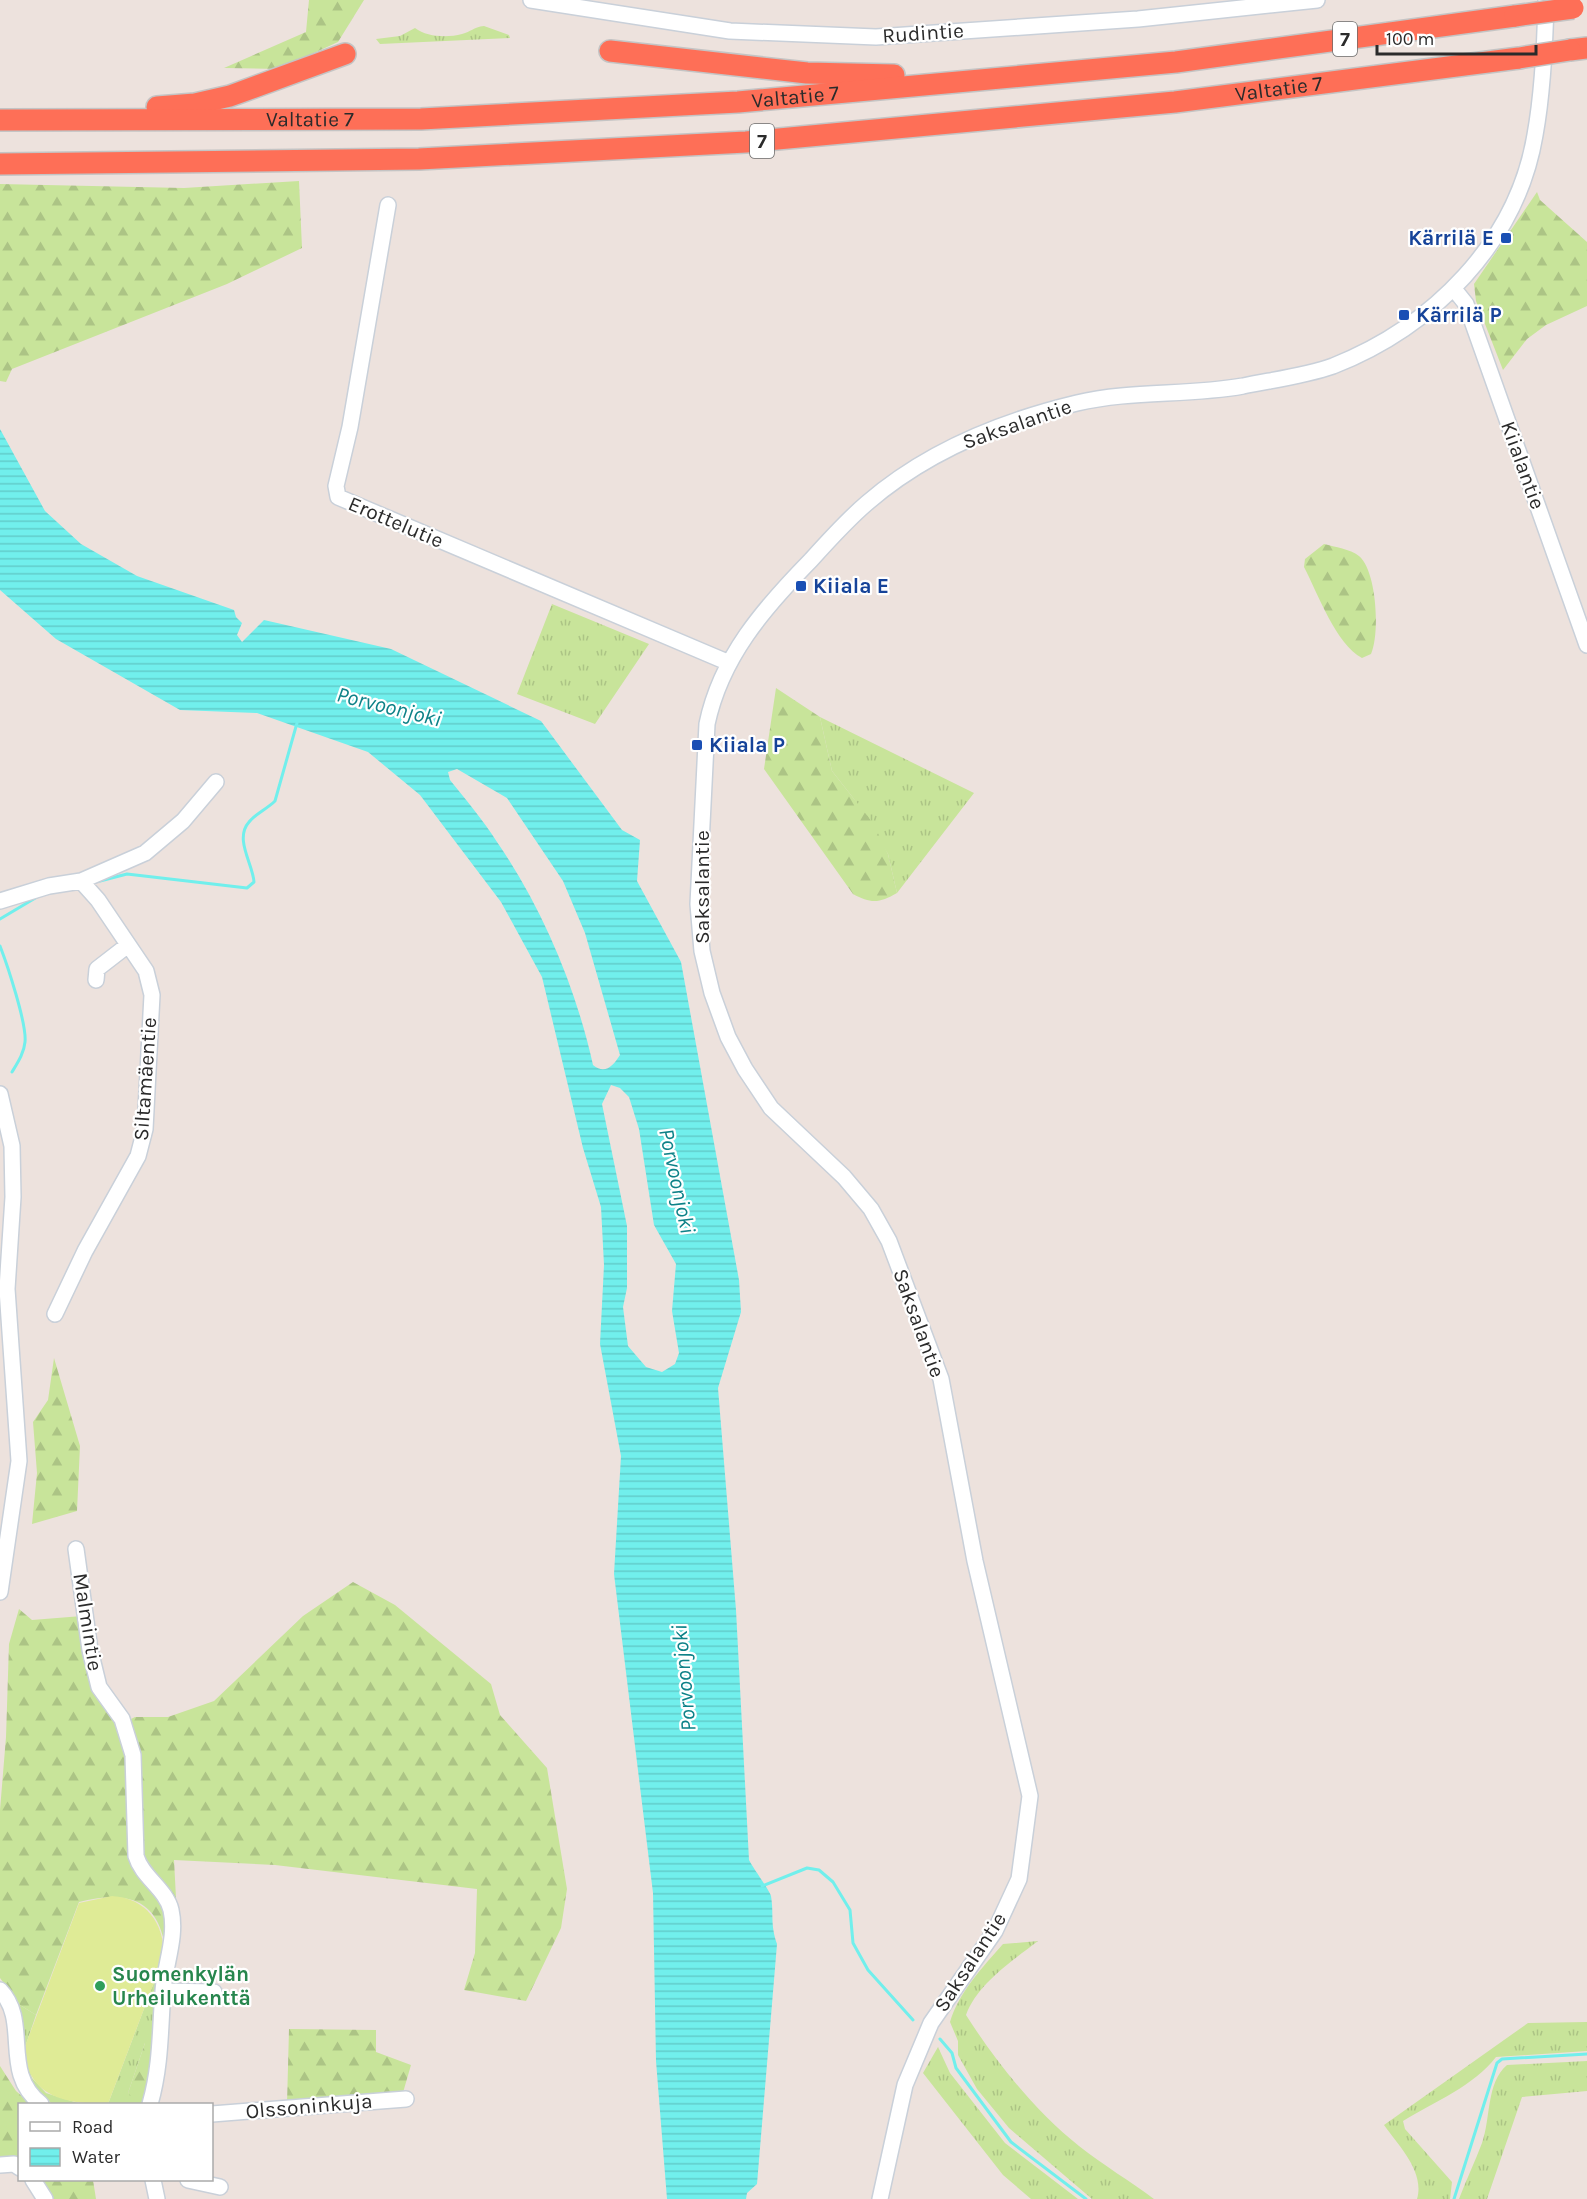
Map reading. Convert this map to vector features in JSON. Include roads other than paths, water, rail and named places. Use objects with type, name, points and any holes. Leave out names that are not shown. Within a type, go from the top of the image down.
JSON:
[{"type":"highway","name":"Valtatie 7","points":[[7,120],[422,119],[738,102],[1176,62],[1580,7]]},
{"type":"highway","name":"Valtatie 7","points":[[0,164],[419,159],[746,142],[1175,102],[1579,49]]},
{"type":"highway","points":[[610,51],[807,73],[916,74],[1095,68]]},
{"type":"highway","points":[[7,120],[195,104],[230,96],[345,54]]},
{"type":"street","name":"Rudintie","points":[[531,0],[730,31],[876,37],[1138,19],[1317,0]]},
{"type":"street","name":"Saksalantie","points":[[880,2199],[905,2085],[931,2023],[994,1931],[1019,1880],[1030,1796],[975,1561],[941,1379],[889,1241],[871,1209],[844,1177],[771,1108],[745,1069],[729,1037],[712,993],[702,951],[699,893],[707,724],[713,695],[727,663],[780,592],[848,521],[897,481],[956,444],[1015,421],[1080,402],[1240,386],[1330,367],[1382,343],[1419,318],[1454,289],[1482,255],[1507,218],[1523,180],[1535,136],[1546,0]]},
{"type":"street","name":"Erottelutie","points":[[388,205],[350,427],[336,486],[338,497],[727,663]]},
{"type":"street","name":"Kiialantie","points":[[1454,289],[1466,304],[1587,645]]},
{"type":"street","points":[[0,901],[49,886],[81,881],[145,853],[183,821],[216,782]]},
{"type":"street","name":"Siltamäentie","points":[[55,1314],[141,1146],[152,995],[146,971],[98,900],[81,881]]},
{"type":"street","points":[[96,980],[97,969],[128,945]]},
{"type":"street","points":[[0,1094],[12,1154],[13,1197],[7,1289],[19,1461],[0,1592]]},
{"type":"street","name":"Malmintie","points":[[76,1549],[90,1650],[99,1687],[122,1719],[133,1755],[136,1857],[141,1869],[171,1909],[172,1942],[163,1991],[159,2064],[150,2103]]},
{"type":"street","points":[[0,1990],[10,2007],[9,2052],[12,2071],[21,2089],[40,2103]]},
{"type":"street","points":[[163,1991],[214,1992]]},
{"type":"street","name":"Olssoninkuja","points":[[213,2114],[406,2099]]},
{"type":"street","points":[[0,2165],[14,2164],[18,2167]]},
{"type":"street","points":[[34,2181],[45,2199]]},
{"type":"street","points":[[153,2181],[157,2199]]},
{"type":"street","points":[[193,2181],[220,2187]]},
{"type":"water","name":"Porvoonjoki","points":[[0,429],[45,511],[81,544],[137,576],[234,610],[236,617],[242,623],[237,635],[242,642],[264,620],[391,649],[541,721],[622,830],[640,840],[637,881],[681,962],[739,1280],[741,1312],[718,1388],[736,1610],[749,1860],[771,1896],[777,1944],[757,2184],[747,2193],[746,2199],[667,2199],[656,2061],[653,1893],[614,1574],[621,1456],[600,1344],[604,1265],[601,1207],[583,1148],[542,977],[501,902],[420,795],[368,752],[257,713],[180,710],[56,639],[0,590]],"holes":[[[457,769],[507,798],[563,881],[585,933],[620,1055],[608,1068],[601,1069],[593,1065],[577,1007],[556,949],[529,893],[513,867],[480,818],[450,780],[448,772]],[[611,1085],[620,1088],[629,1097],[639,1129],[654,1225],[676,1264],[672,1311],[679,1353],[675,1364],[662,1372],[646,1367],[628,1346],[623,1307],[627,1288],[627,1226],[602,1104]]]},
{"type":"waterway","points":[[100,881],[127,874],[247,888],[254,882],[244,844],[245,829],[252,819],[275,801],[297,723]]},
{"type":"waterway","points":[[0,919],[37,897]]},
{"type":"waterway","points":[[0,946],[16,994],[25,1033],[23,1050],[12,1072]]},
{"type":"waterway","points":[[762,1886],[807,1868],[819,1870],[833,1882],[850,1910],[853,1943],[868,1970],[913,2020]]},
{"type":"waterway","points":[[940,2039],[952,2053],[956,2068],[1011,2142],[1086,2199]]},
{"type":"waterway","points":[[1454,2199],[1497,2063],[1502,2059],[1587,2054]]},
{"type":"place","name":"Kärrilä E","points":[[1506,238]]},
{"type":"place","name":"Kärrilä P","points":[[1404,315]]},
{"type":"place","name":"Kiiala E","points":[[801,586]]},
{"type":"place","name":"Kiiala P","points":[[697,745]]},
{"type":"place","name":"Suomenkylän Urheilukenttä","points":[[100,1986]]}]
